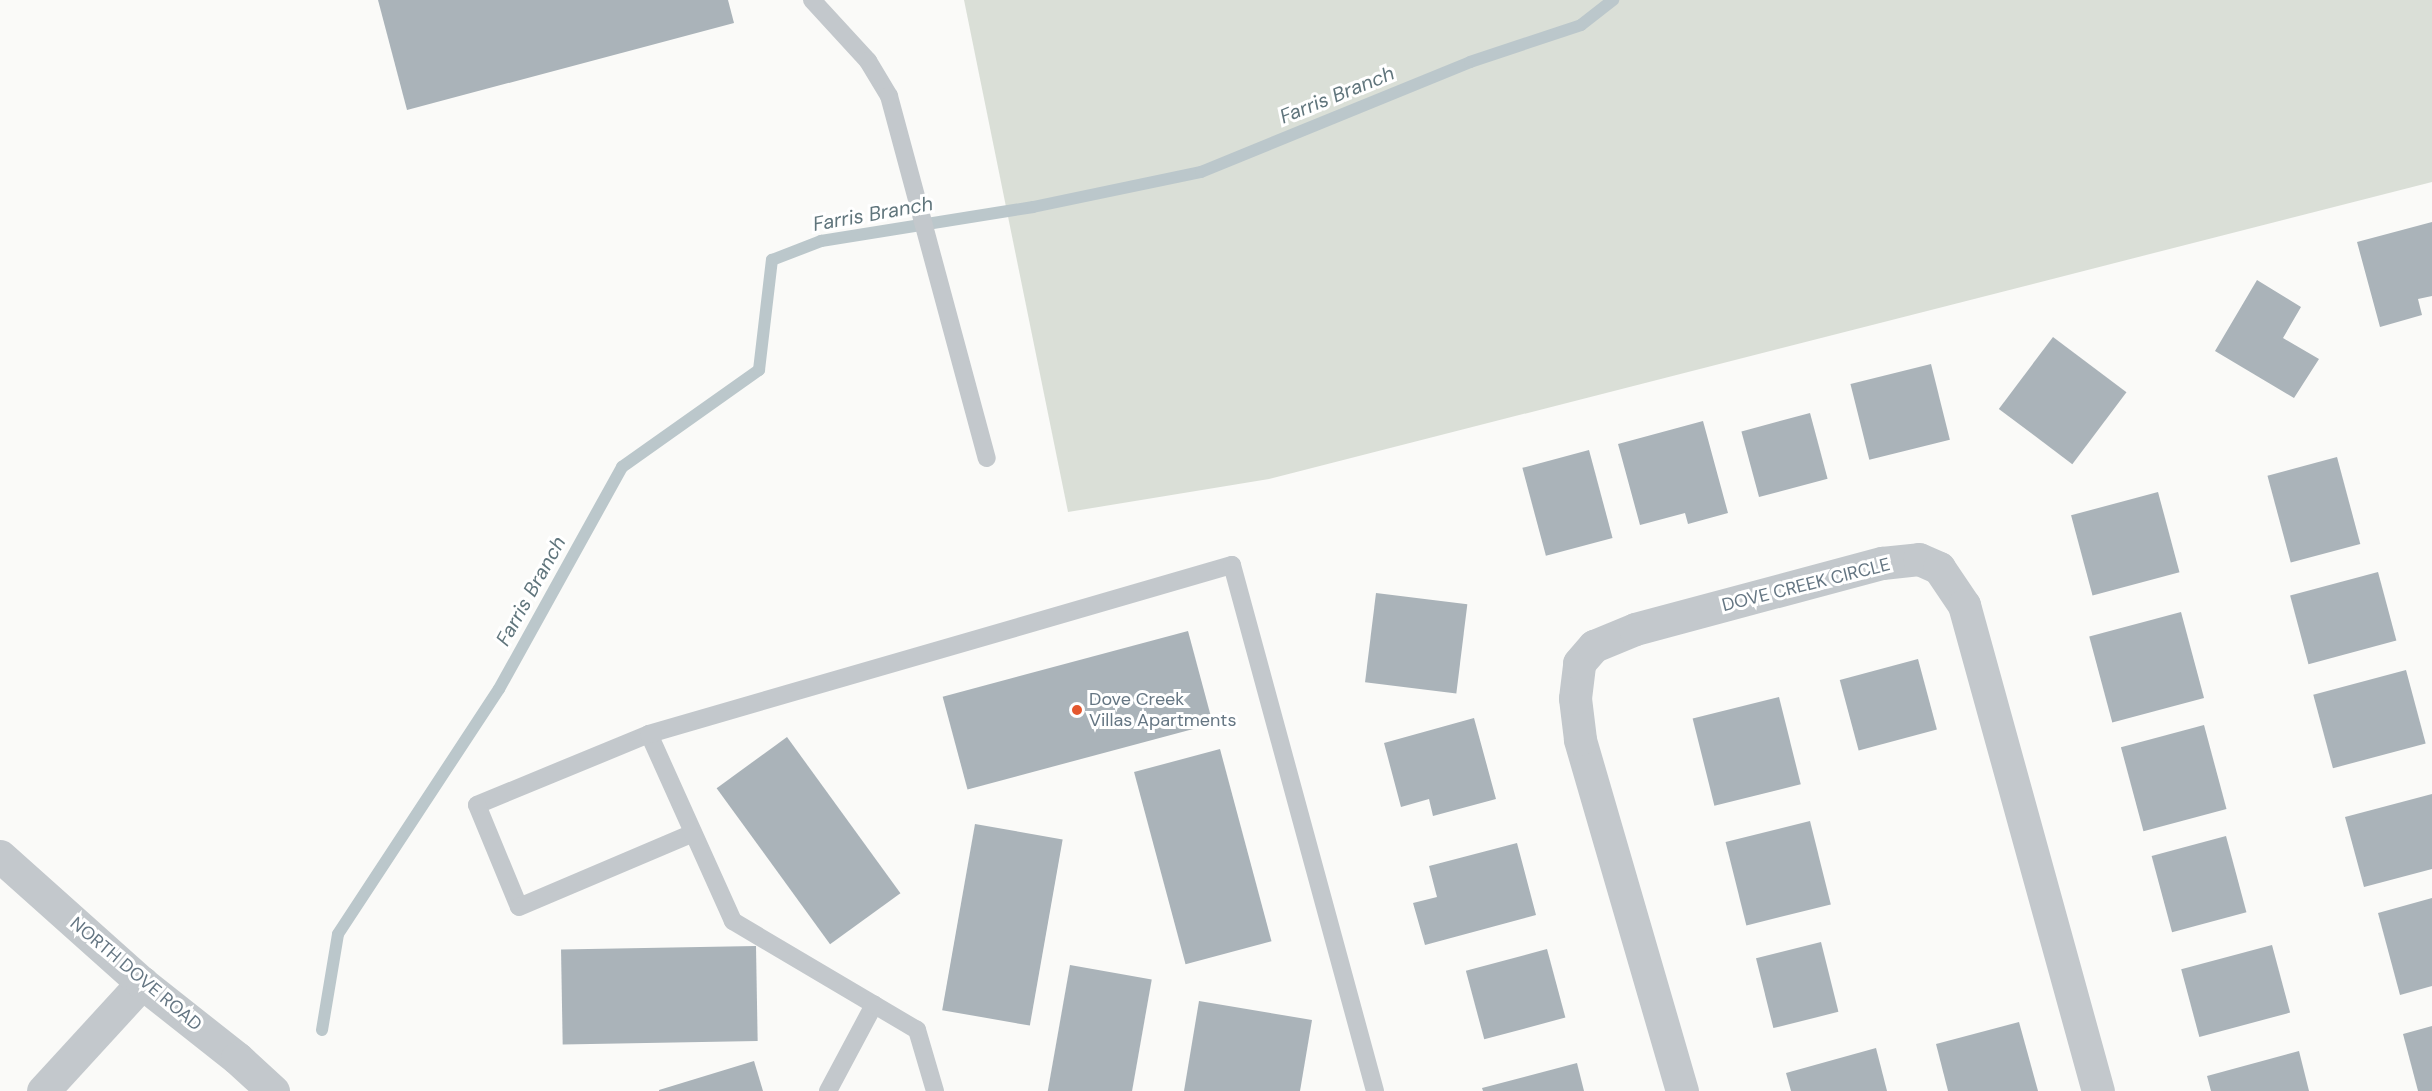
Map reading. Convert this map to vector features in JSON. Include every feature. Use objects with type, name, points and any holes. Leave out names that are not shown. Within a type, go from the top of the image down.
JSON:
[{"type":"street","name":"DOVE CREEK CIRCLE","points":[[1682,1091],[1580,739],[1575,698],[1579,663],[1594,646],[1635,629],[1882,563],[1919,559],[1939,568],[1964,605],[2098,1091]]},
{"type":"street","name":"NORTH DOVE ROAD","points":[[0,856],[142,984],[273,1091]]},
{"type":"street","points":[[43,1091],[142,984]]},
{"type":"lane","points":[[812,0],[868,61],[889,96],[987,458]]},
{"type":"lane","points":[[693,833],[519,907],[477,805],[649,734],[1232,565],[1375,1091]]},
{"type":"lane","points":[[649,734],[734,921],[917,1030],[935,1091]]},
{"type":"lane","points":[[828,1091],[874,1005]]},
{"type":"shaded area","points":[[964,0],[2432,0],[2432,182],[1269,479],[1068,512]]},
{"type":"building","points":[[378,0],[728,0],[734,23],[407,110]]},
{"type":"building","points":[[2432,222],[2432,296],[2418,299],[2422,315],[2380,327],[2357,242]]},
{"type":"building","points":[[2257,280],[2301,307],[2283,338],[2319,359],[2294,398],[2215,351]]},
{"type":"building","points":[[2053,337],[2126,392],[2072,464],[1999,409]]},
{"type":"building","points":[[1931,364],[1950,440],[1869,460],[1850,384]]},
{"type":"building","points":[[1810,413],[1828,479],[1759,497],[1741,431]]},
{"type":"building","points":[[1703,421],[1728,513],[1688,524],[1685,513],[1640,525],[1618,444]]},
{"type":"building","points":[[1589,450],[1613,538],[1546,556],[1522,468]]},
{"type":"building","points":[[2337,457],[2360,544],[2291,563],[2267,476]]},
{"type":"building","points":[[2158,492],[2179,572],[2093,595],[2071,515]]},
{"type":"building","points":[[2378,572],[2396,641],[2308,664],[2290,596]]},
{"type":"building","points":[[1376,593],[1467,604],[1456,694],[1365,682]]},
{"type":"building","points":[[2181,612],[2204,698],[2112,723],[2089,637]]},
{"type":"building","name":"Dove Creek Villas Apartments","points":[[1188,631],[1213,724],[968,789],[943,697]]},
{"type":"building","points":[[1918,659],[1937,730],[1859,750],[1840,680]]},
{"type":"building","points":[[2406,670],[2426,743],[2333,768],[2313,695]]},
{"type":"building","points":[[1779,697],[1801,784],[1714,806],[1693,719]]},
{"type":"building","points":[[1474,718],[1496,799],[1433,816],[1429,799],[1401,807],[1384,743]]},
{"type":"building","points":[[2204,725],[2227,809],[2143,831],[2121,747]]},
{"type":"building","points":[[787,737],[900,893],[830,944],[717,788]]},
{"type":"building","name":"Dove Creek Villas Apartments","points":[[1220,749],[1272,941],[1186,964],[1134,772]]},
{"type":"building","points":[[2432,794],[2432,869],[2364,887],[2345,817]]},
{"type":"building","points":[[1810,821],[1831,904],[1746,925],[1726,842]]},
{"type":"building","points":[[975,824],[1063,839],[1030,1026],[942,1010]]},
{"type":"building","points":[[2226,836],[2246,912],[2172,932],[2152,856]]},
{"type":"building","points":[[1517,843],[1536,915],[1425,945],[1413,903],[1437,897],[1429,866]]},
{"type":"building","points":[[2432,898],[2432,986],[2400,995],[2378,913]]},
{"type":"building","points":[[1821,942],[1838,1012],[1773,1028],[1756,958]]},
{"type":"building","points":[[2272,945],[2290,1013],[2199,1037],[2181,969]]},
{"type":"building","points":[[756,946],[758,1041],[563,1044],[561,949]]},
{"type":"building","points":[[1547,949],[1565,1018],[1484,1039],[1466,971]]},
{"type":"building","points":[[1070,965],[1152,979],[1132,1091],[1048,1091]]},
{"type":"building","points":[[1199,1001],[1312,1020],[1300,1091],[1184,1091]]},
{"type":"building","points":[[2019,1022],[2038,1091],[1948,1091],[1936,1044]]},
{"type":"building","points":[[2432,1026],[2432,1091],[2418,1091],[2403,1034]]},
{"type":"building","points":[[1876,1048],[1887,1091],[1791,1091],[1786,1073]]},
{"type":"building","points":[[2299,1051],[2309,1091],[2211,1091],[2207,1076]]},
{"type":"building","points":[[754,1061],[763,1091],[659,1091],[659,1090]]},
{"type":"building","points":[[1577,1063],[1584,1091],[1483,1091],[1482,1088]]},
{"type":"waterway","name":"Farris Branch","points":[[322,1030],[338,934],[499,689],[622,467],[759,370],[772,260],[821,241],[1033,207],[1201,172],[1470,62],[1581,25],[1613,0]]},
{"type":"place","name":"Dove Creek Villas Apartments","points":[[1077,710]]}]
